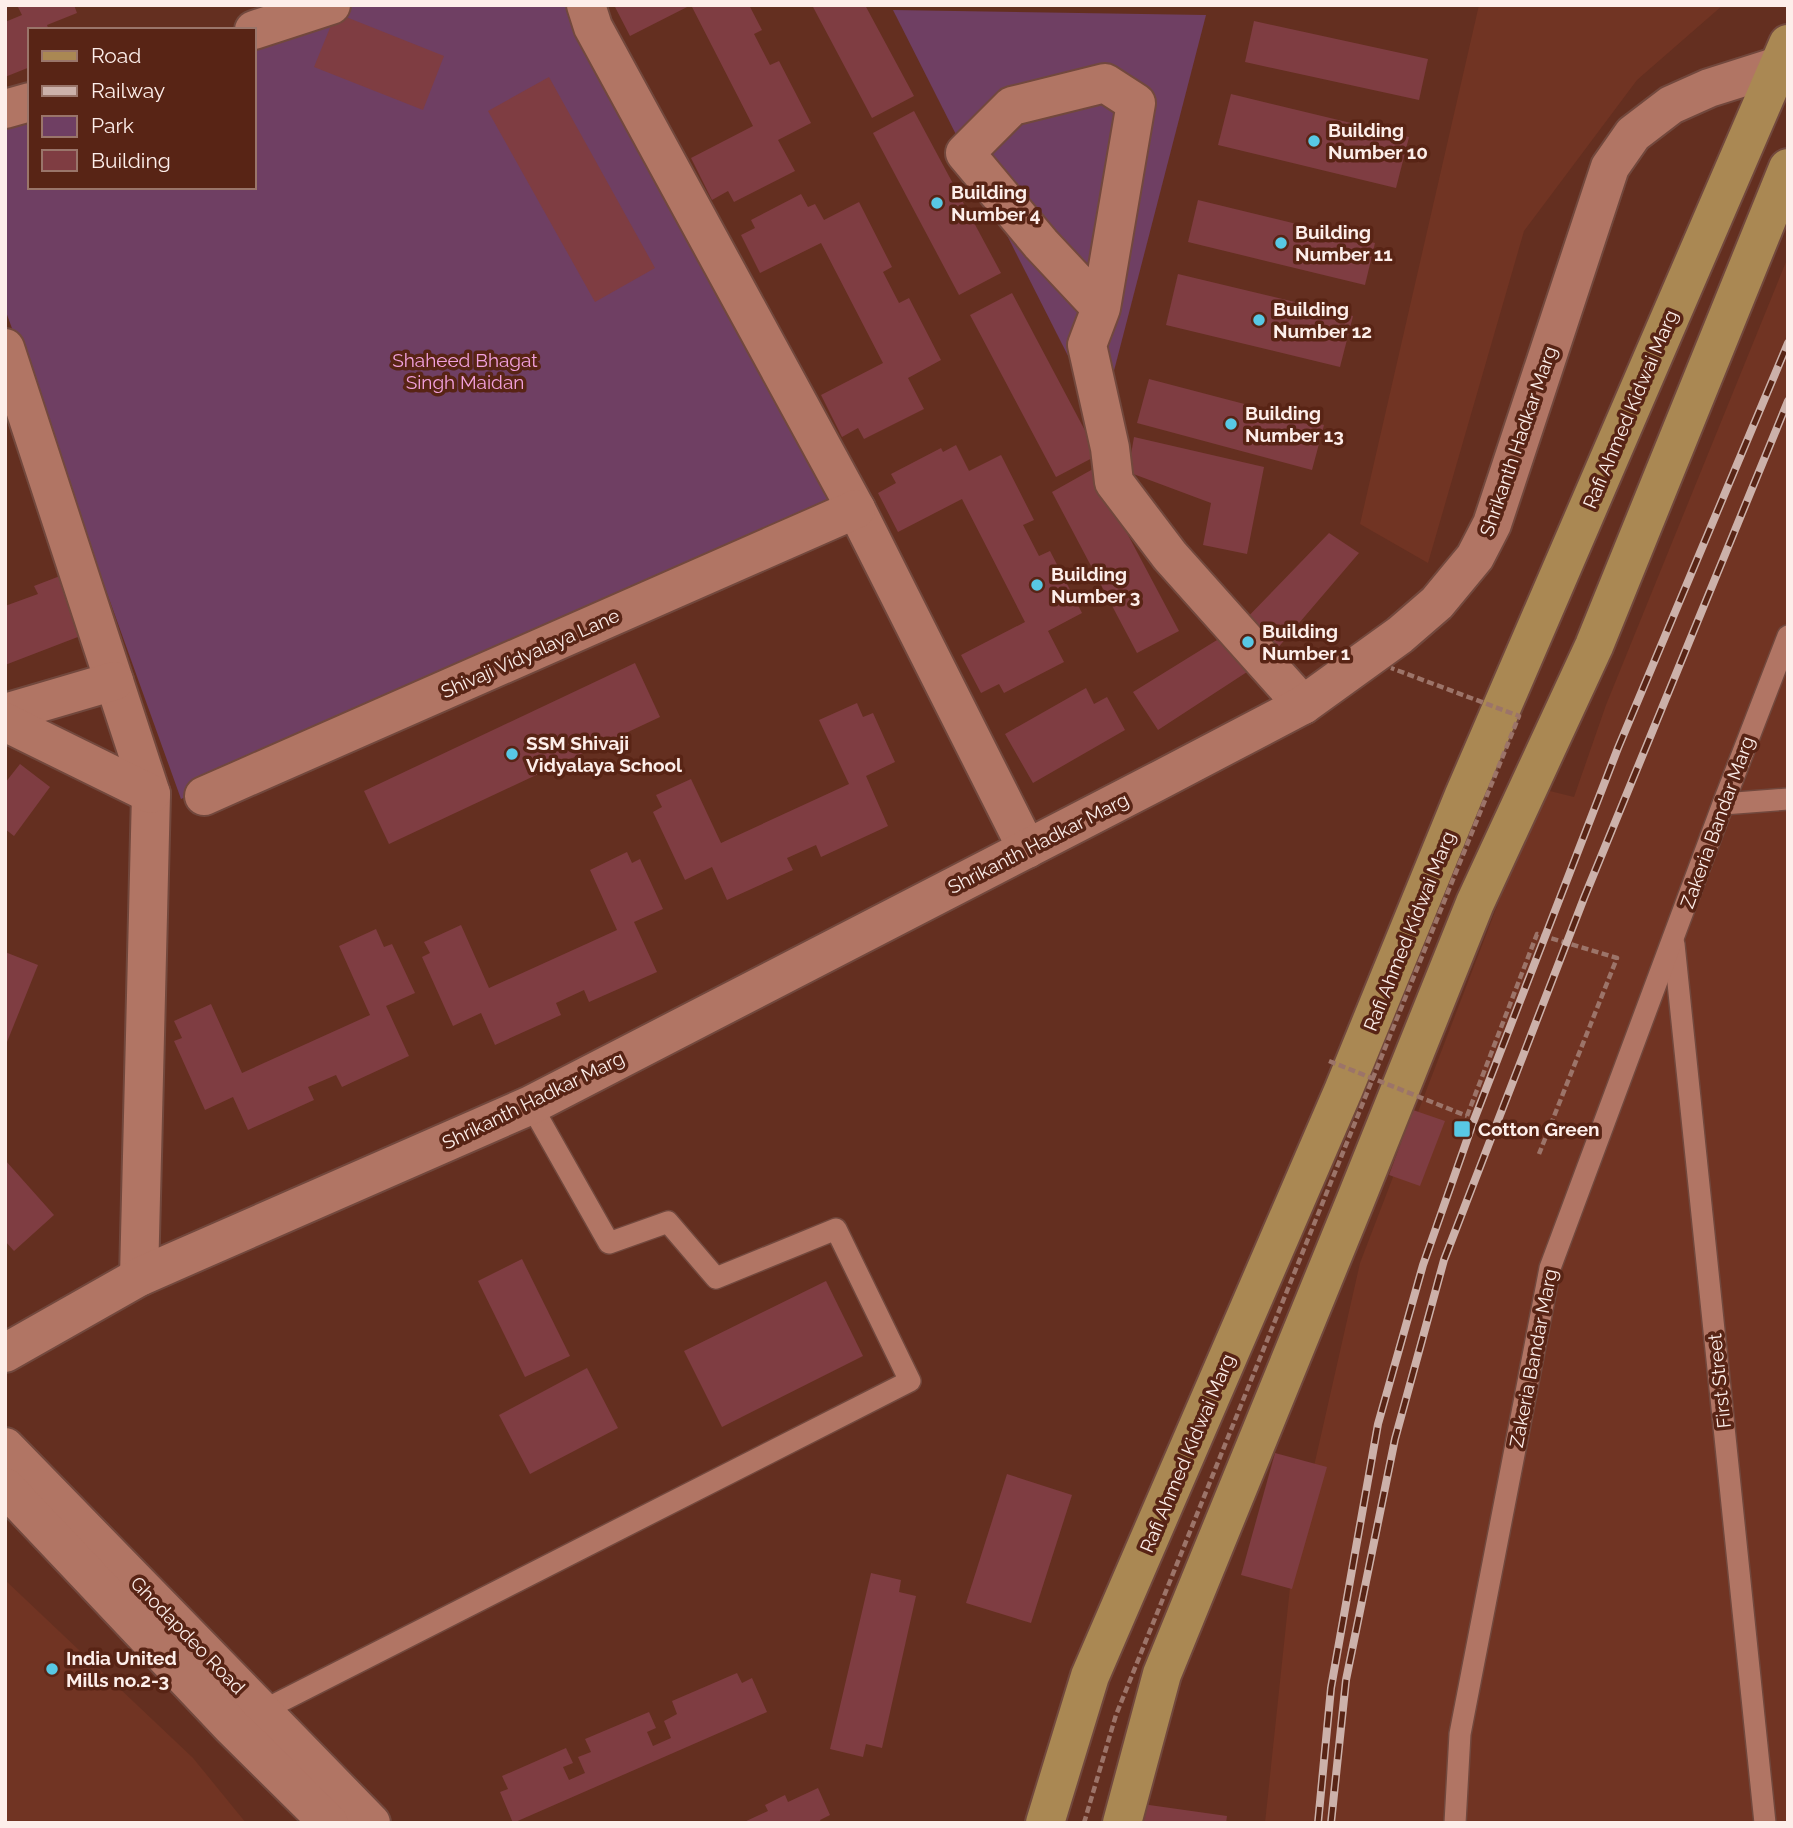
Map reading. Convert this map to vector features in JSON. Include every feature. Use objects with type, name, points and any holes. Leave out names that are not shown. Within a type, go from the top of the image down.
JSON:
[{"type":"main road","name":"Rafi Ahmed Kidwai Marg","points":[[1045,1823],[1090,1676],[1338,1104],[1464,795],[1785,58]]},
{"type":"main road","points":[[1122,1823],[1162,1674],[1475,903],[1594,646],[1788,168]]},
{"type":"street","points":[[256,29],[331,5]]},
{"type":"street","points":[[586,5],[593,27],[856,509],[1027,849]]},
{"type":"street","name":"Shrikanth Hadkar Marg","points":[[5,1353],[139,1277],[531,1105],[1303,705],[1400,635],[1437,603],[1475,557],[1492,524],[1609,167],[1633,134],[1671,104],[1785,58]]},
{"type":"street","points":[[1101,308],[1041,244],[965,153],[1012,106],[1105,83],[1136,103],[1101,308],[1087,345],[1110,447],[1114,482],[1170,556],[1303,705]]},
{"type":"street","points":[[5,109],[28,103]]},
{"type":"street","points":[[5,348],[150,794],[139,1277]]},
{"type":"street","name":"Shivaji Vidyalaya Lane","points":[[204,796],[856,509]]},
{"type":"street","points":[[5,713],[114,681]]},
{"type":"street","points":[[5,722],[150,794]]},
{"type":"street","name":"Ghodapdeo Road","points":[[5,1447],[371,1823]]},
{"type":"street","name":"Ghodapdeo Road","points":[[5,1487],[231,1726],[329,1823]]},
{"type":"lane","name":"Zakeria Bandar Marg","points":[[1455,1823],[1460,1734],[1550,1268],[1788,636]]},
{"type":"lane","points":[[1723,804],[1788,799]]},
{"type":"lane","name":"First Street","points":[[1674,939],[1765,1823]]},
{"type":"lane","points":[[262,1710],[910,1381],[836,1229],[716,1278],[668,1222],[609,1243],[531,1105]]},
{"type":"path","points":[[1084,1823],[1116,1715],[1519,716],[1391,668]]},
{"type":"path","points":[[1329,1061],[1466,1116],[1536,934],[1617,958],[1539,1154]]},
{"type":"shaded area","points":[[1479,5],[1723,5],[1637,80],[1524,231],[1428,563],[1360,524]]},
{"type":"shaded area","points":[[1788,257],[1788,1823],[1265,1823],[1293,1559],[1360,1263],[1542,789],[1574,797],[1606,705]]},
{"type":"shaded area","name":"India United Mills no.2-3","points":[[5,1580],[193,1758],[246,1823],[5,1823]]},
{"type":"green space","name":"Shaheed Bhagat Singh Maidan","points":[[351,5],[590,5],[848,507],[181,799],[5,309],[5,116],[28,109],[28,189],[256,189],[256,35]]},
{"type":"green space","points":[[893,10],[1206,15],[1101,421]]},
{"type":"building","points":[[17,5],[74,5],[77,13],[47,25],[48,28],[28,28],[28,68],[5,77],[5,22],[22,15]]},
{"type":"building","points":[[614,5],[691,5],[630,36]]},
{"type":"building","points":[[691,5],[749,5],[762,30],[754,34],[770,65],[779,61],[811,123],[778,140],[795,171],[734,202],[728,191],[712,200],[691,158],[753,126]]},
{"type":"building","points":[[812,5],[865,5],[914,96],[872,118]]},
{"type":"building","points":[[336,13],[444,56],[423,110],[314,67]]},
{"type":"building","points":[[1254,21],[1428,59],[1419,100],[1245,62]]},
{"type":"building","points":[[549,77],[655,268],[595,302],[488,111]]},
{"type":"building","name":"Building Number 10","points":[[1231,94],[1409,137],[1396,188],[1218,145]]},
{"type":"building","name":"Building Number 4","points":[[914,111],[1001,273],[959,295],[873,133]]},
{"type":"building","points":[[801,194],[808,207],[815,204],[824,220],[859,202],[892,267],[883,272],[899,303],[909,298],[941,360],[908,378],[924,409],[864,439],[858,428],[842,437],[821,395],[883,363],[821,243],[760,273],[741,235],[755,228],[751,220]]},
{"type":"building","name":"Building Number 11","points":[[1198,200],[1375,243],[1365,285],[1188,242]]},
{"type":"building","name":"Building Number 12","points":[[1178,274],[1353,316],[1340,367],[1166,325]]},
{"type":"building","points":[[1012,293],[1098,455],[1056,477],[970,315]]},
{"type":"building","name":"Building Number 13","points":[[1149,379],[1324,425],[1312,470],[1137,423]]},
{"type":"building","points":[[1134,437],[1264,467],[1247,554],[1203,545],[1211,503],[1128,472]]},
{"type":"building","name":"Building Number 3","points":[[956,445],[969,471],[1001,455],[1034,520],[1023,525],[1039,556],[1050,551],[1082,613],[1048,631],[1064,662],[1004,693],[999,684],[981,693],[961,655],[1025,622],[962,499],[898,532],[878,493],[896,483],[891,474],[941,448],[943,452]]},
{"type":"building","points":[[1093,469],[1179,631],[1137,653],[1052,492]]},
{"type":"building","name":"Building Number 1","points":[[1329,533],[1359,553],[1270,657],[1158,730],[1133,692],[1238,627]]},
{"type":"building","points":[[60,576],[83,635],[5,665],[5,606],[38,594],[34,586]]},
{"type":"building","name":"SSM Shivaji Vidyalaya School","points":[[635,663],[660,717],[389,844],[364,791]]},
{"type":"building","points":[[1086,688],[1094,704],[1107,697],[1125,730],[1033,783],[1005,734]]},
{"type":"building","points":[[857,703],[863,717],[873,713],[895,762],[866,776],[888,826],[821,857],[816,845],[787,858],[793,870],[727,900],[712,867],[685,880],[653,812],[662,807],[656,795],[691,779],[721,843],[849,784],[819,720]]},
{"type":"building","points":[[20,764],[50,787],[14,836],[5,829],[5,783]]},
{"type":"building","points":[[627,852],[632,863],[640,859],[663,909],[634,922],[657,972],[589,1002],[584,990],[556,1003],[561,1015],[495,1045],[481,1013],[453,1026],[422,957],[430,953],[424,942],[461,925],[489,988],[617,930],[590,870]]},
{"type":"building","points":[[376,929],[384,947],[392,944],[415,993],[386,1006],[409,1056],[342,1087],[336,1075],[308,1087],[314,1100],[248,1130],[233,1097],[205,1110],[174,1041],[182,1038],[174,1021],[211,1004],[242,1073],[370,1015],[339,946]]},
{"type":"building","points":[[5,952],[38,965],[5,1047]]},
{"type":"building","points":[[1413,1110],[1445,1121],[1420,1186],[1389,1175]]},
{"type":"building","points":[[5,1160],[54,1215],[14,1251],[5,1241]]},
{"type":"building","points":[[522,1259],[570,1356],[525,1377],[478,1281]]},
{"type":"building","points":[[826,1281],[863,1356],[722,1427],[684,1351]]},
{"type":"building","points":[[587,1368],[618,1428],[530,1474],[499,1415]]},
{"type":"building","points":[[1275,1453],[1327,1467],[1292,1589],[1241,1575]]},
{"type":"building","points":[[1007,1474],[1072,1495],[1031,1623],[966,1603]]},
{"type":"building","points":[[871,1573],[901,1580],[899,1592],[916,1596],[882,1748],[866,1744],[863,1757],[830,1749]]},
{"type":"building","points":[[737,1673],[742,1683],[752,1678],[767,1712],[513,1823],[500,1792],[508,1789],[502,1776],[566,1748],[573,1763],[563,1767],[569,1780],[585,1773],[578,1757],[591,1752],[585,1739],[649,1712],[656,1728],[647,1732],[653,1746],[671,1738],[664,1721],[677,1714],[672,1701]]},
{"type":"building","points":[[818,1788],[830,1815],[820,1820],[821,1823],[742,1823],[768,1811],[765,1805],[785,1795],[788,1802]]},
{"type":"building","points":[[1135,1803],[1227,1816],[1226,1823],[1133,1823]]},
{"type":"railway","points":[[1318,1823],[1331,1688],[1378,1424],[1423,1265],[1474,1120],[1618,748],[1788,343]]},
{"type":"railway","points":[[1331,1823],[1346,1680],[1395,1439],[1444,1260],[1584,898],[1788,401]]},
{"type":"place","name":"Building Number 10","points":[[1314,141]]},
{"type":"place","name":"Building Number 4","points":[[937,203]]},
{"type":"place","name":"Building Number 11","points":[[1281,243]]},
{"type":"place","name":"Building Number 12","points":[[1259,320]]},
{"type":"place","name":"Building Number 13","points":[[1231,424]]},
{"type":"place","name":"Building Number 3","points":[[1037,585]]},
{"type":"place","name":"Building Number 1","points":[[1248,642]]},
{"type":"place","name":"SSM Shivaji Vidyalaya School","points":[[512,754]]},
{"type":"place","name":"Cotton Green","points":[[1462,1129]]},
{"type":"place","name":"India United Mills no.2-3","points":[[52,1669]]}]
